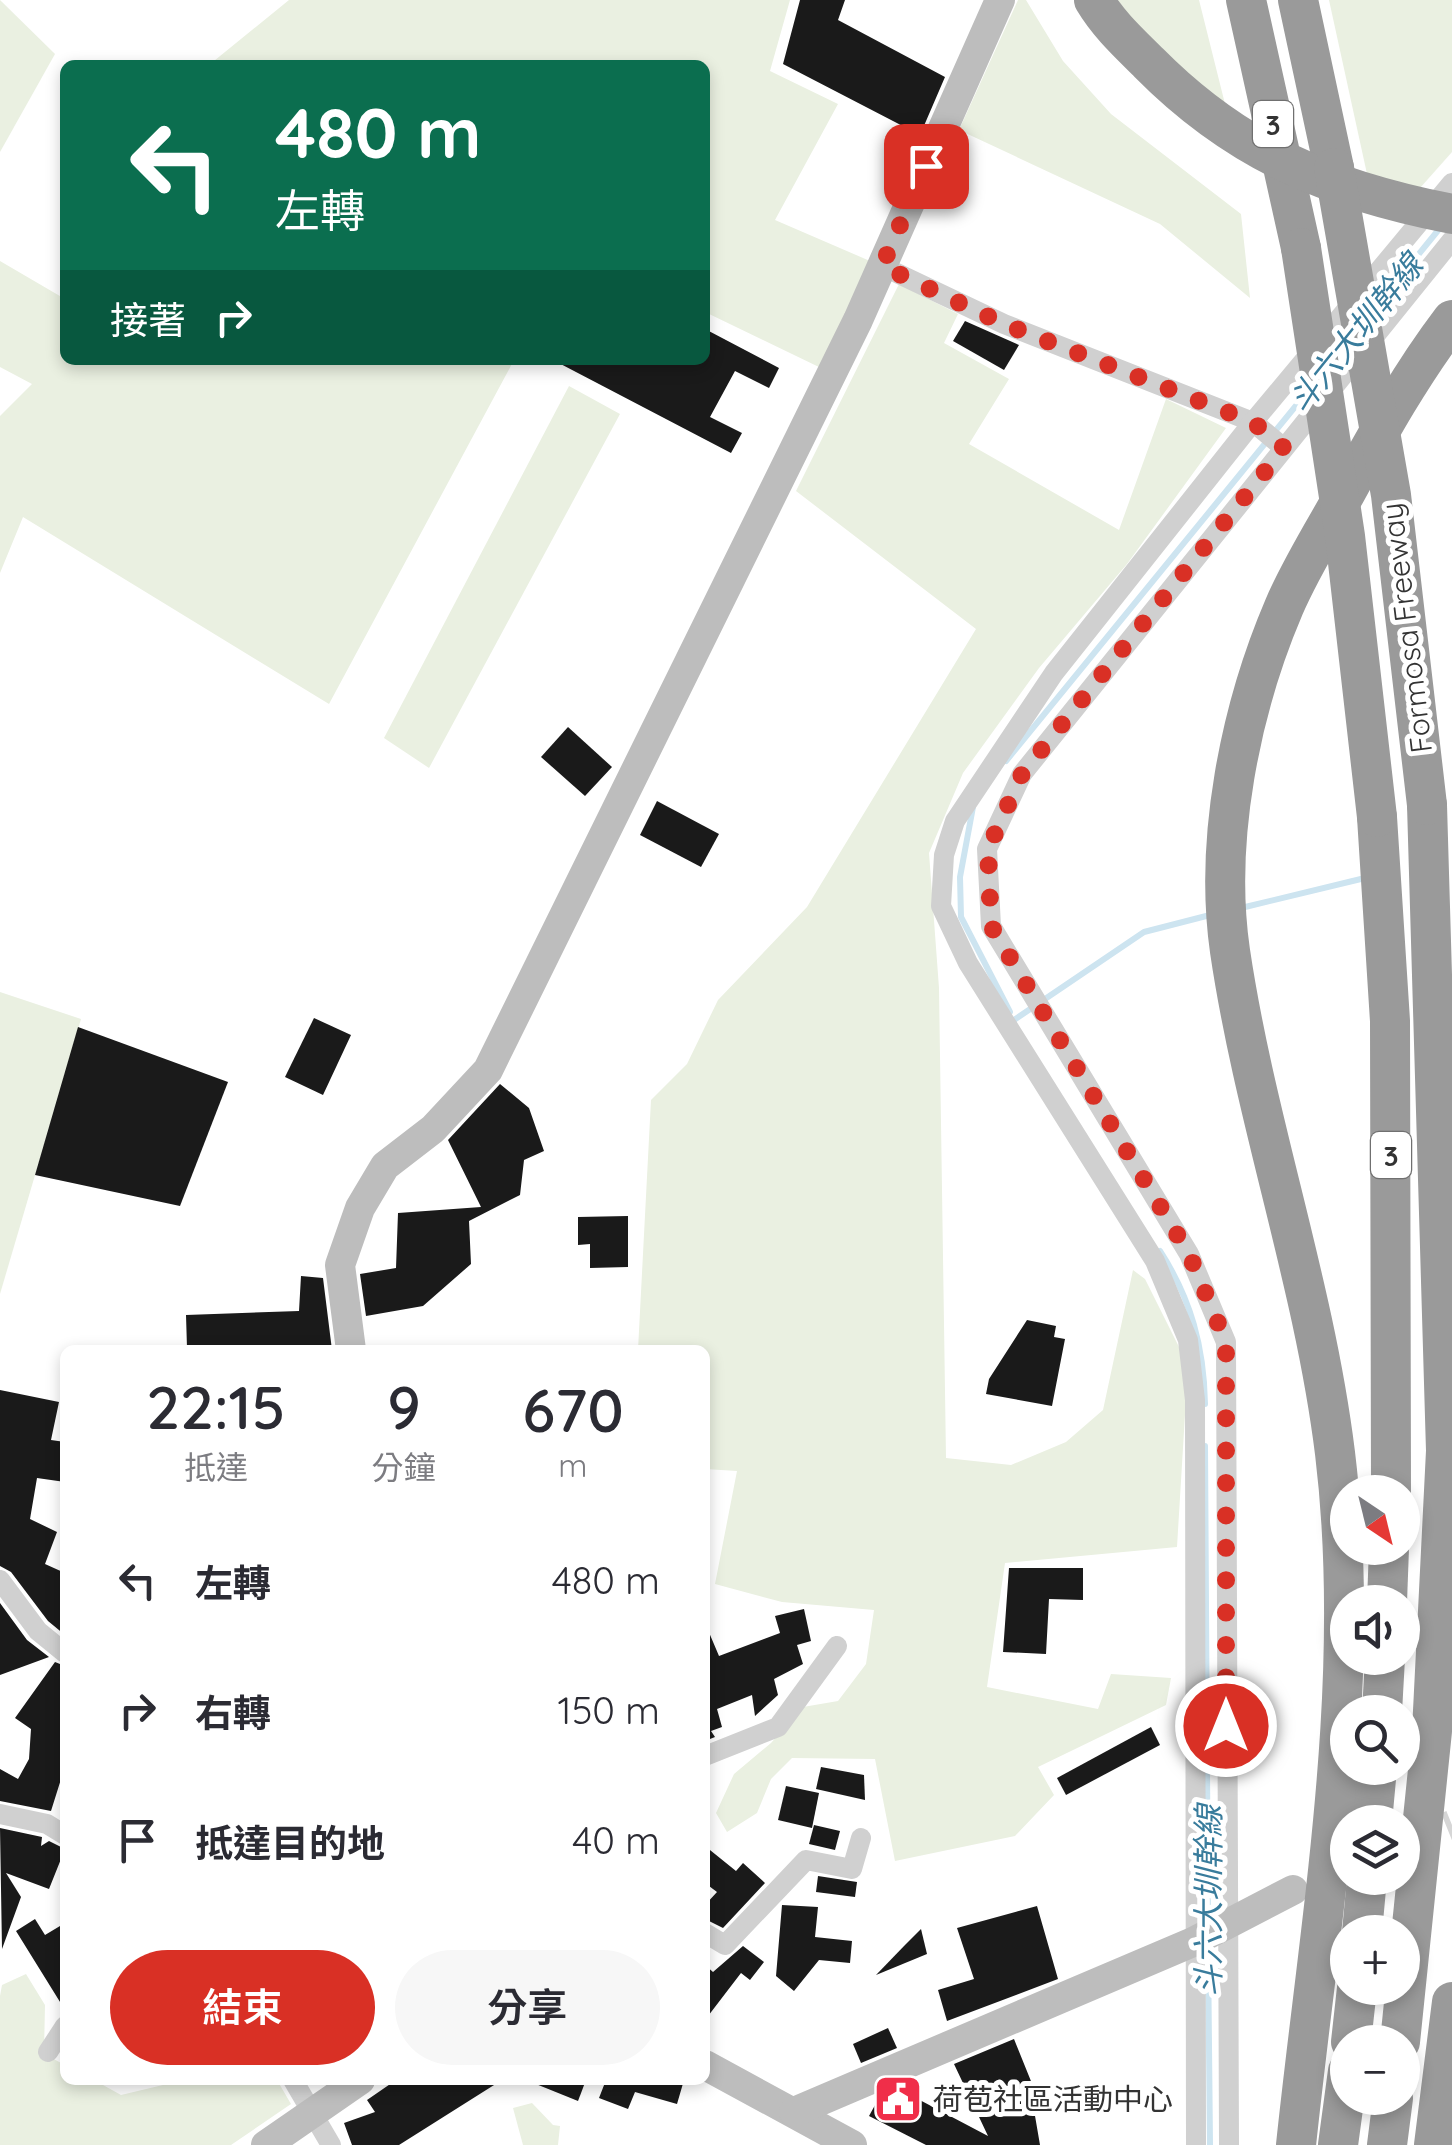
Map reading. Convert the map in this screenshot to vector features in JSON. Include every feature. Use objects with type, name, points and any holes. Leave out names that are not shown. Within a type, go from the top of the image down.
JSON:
[{"type":"highway","points":[[1094,0],[1106,20],[1182,97],[1236,138],[1350,191],[1452,214]]},
{"type":"highway","name":"Formosa Freeway","points":[[1246,0],[1301,248],[1345,536],[1377,817],[1390,1022],[1390,1475]]},
{"type":"highway","name":"Formosa Freeway","points":[[1298,0],[1334,168],[1391,496],[1428,805],[1446,1451],[1432,1731],[1402,2025]]},
{"type":"highway","points":[[1296,2145],[1339,1738],[1344,1583],[1335,1454],[1313,1324],[1243,1026],[1226,912],[1228,809],[1263,663],[1286,604],[1409,377],[1452,320]]},
{"type":"highway","points":[[1434,2145],[1452,2002]]},
{"type":"highway","points":[[1338,2145],[1342,2115]]},
{"type":"highway","points":[[1387,2145],[1391,2115]]},
{"type":"street","points":[[350,1345],[340,1264],[360,1208],[385,1166],[433,1130],[488,1070],[882,266],[1000,0]]},
{"type":"street","points":[[1196,2145],[1195,1400],[1188,1340],[1155,1261],[968,962],[942,906],[944,856],[955,821],[1054,674],[1253,422],[1452,182]]},
{"type":"street","points":[[1228,2145],[1226,1342],[1189,1254],[991,926],[988,849],[1022,774],[1452,240]]},
{"type":"street","points":[[882,266],[1004,324],[1253,422],[1284,448]]},
{"type":"street","points":[[0,1580],[38,1631],[60,1650]]},
{"type":"street","points":[[710,1754],[778,1727],[802,1688],[837,1646]]},
{"type":"street","points":[[0,1814],[48,1824],[60,1832]]},
{"type":"street","points":[[710,1936],[725,1945],[806,1860],[852,1869],[862,1838]]},
{"type":"street","points":[[794,2112],[1193,1942],[1293,1890]]},
{"type":"street","points":[[48,2052],[60,2034]]},
{"type":"street","points":[[710,2068],[850,2144]]},
{"type":"street","points":[[295,2085],[332,2145]]},
{"type":"street","points":[[266,2145],[353,2085]]},
{"type":"green space","points":[[0,0],[55,54],[0,152]]},
{"type":"green space","points":[[289,0],[790,0],[770,71],[838,104],[775,220],[870,261],[821,368],[710,314],[710,60],[215,60]]},
{"type":"green space","points":[[1018,0],[1026,0],[1063,61],[1111,114],[1241,214],[1250,298],[1160,224],[959,130]]},
{"type":"green space","points":[[1118,0],[1199,0],[1227,112],[1127,14]]},
{"type":"green space","points":[[1329,0],[1452,0],[1452,152],[1420,188],[1367,174]]},
{"type":"green space","points":[[0,261],[60,296],[60,365],[511,365],[329,704],[23,517],[0,573],[0,416],[32,384],[0,367]]},
{"type":"green space","points":[[899,284],[958,314],[944,343],[1009,379],[969,444],[1119,530],[1166,399],[1226,428],[1127,564],[1039,668],[963,773],[929,853],[939,988],[946,1458],[1011,1465],[1066,1442],[1103,1410],[1133,1270],[1145,1279],[1188,1365],[1177,1547],[1005,1563],[987,1687],[1098,1709],[1111,1674],[1171,1678],[1166,1705],[1038,1767],[1054,1795],[1015,1836],[895,1861],[875,1759],[792,1758],[771,1779],[757,1813],[727,1832],[716,1813],[734,1774],[771,1743],[803,1707],[838,1701],[866,1664],[874,1610],[782,1602],[715,1584],[737,1471],[710,1469],[710,1345],[638,1345],[651,1100],[687,1064],[718,1000],[807,907],[976,629],[796,491]]},
{"type":"green space","points":[[569,386],[620,414],[429,768],[384,738]]},
{"type":"green space","points":[[0,992],[81,1019],[0,1294]]},
{"type":"green space","points":[[26,1974],[45,2005],[44,2054],[60,2062],[60,2085],[103,2085],[121,2095],[163,2085],[280,2085],[291,2104],[231,2145],[0,2145],[2,1985]]},
{"type":"green space","points":[[532,2103],[553,2125],[560,2126],[558,2145],[523,2145],[513,2108]]},
{"type":"building","points":[[800,0],[845,0],[838,20],[945,77],[920,135],[783,64]]},
{"type":"building","points":[[965,321],[1019,345],[1004,370],[953,341]]},
{"type":"building","points":[[710,332],[779,368],[769,388],[735,371],[710,417],[742,433],[731,453],[563,365],[710,365]]},
{"type":"building","points":[[568,727],[612,767],[585,796],[541,757]]},
{"type":"building","points":[[657,801],[719,834],[701,867],[640,835]]},
{"type":"building","points":[[314,1018],[351,1035],[323,1095],[285,1077]]},
{"type":"building","points":[[78,1027],[228,1082],[180,1206],[35,1175]]},
{"type":"building","points":[[500,1084],[529,1108],[544,1151],[524,1160],[520,1195],[469,1221],[471,1264],[423,1306],[366,1316],[360,1274],[396,1268],[398,1213],[481,1207],[448,1140]]},
{"type":"building","points":[[628,1216],[628,1267],[590,1268],[590,1244],[578,1245],[578,1217]]},
{"type":"building","points":[[301,1276],[323,1278],[331,1345],[187,1345],[186,1315],[299,1311]]},
{"type":"building","points":[[1027,1320],[1056,1326],[1054,1337],[1065,1339],[1052,1406],[986,1394],[989,1379]]},
{"type":"building","points":[[0,1390],[59,1402],[51,1440],[60,1441],[60,1481],[37,1478],[30,1519],[57,1532],[45,1564],[60,1571],[60,1631],[11,1572],[0,1566]]},
{"type":"building","points":[[1009,1568],[1083,1568],[1083,1600],[1049,1599],[1046,1654],[1003,1652]]},
{"type":"building","points":[[0,1603],[27,1640],[49,1657],[0,1675]]},
{"type":"building","points":[[804,1609],[811,1641],[797,1645],[803,1664],[774,1679],[778,1695],[755,1716],[752,1695],[717,1709],[722,1727],[711,1731],[715,1737],[710,1739],[710,1635],[719,1656],[780,1633],[775,1616]]},
{"type":"building","points":[[55,1662],[60,1664],[60,1782],[51,1811],[0,1801],[0,1769],[18,1779],[29,1759],[31,1729],[15,1718]]},
{"type":"building","points":[[1151,1727],[1160,1745],[1066,1795],[1057,1778]]},
{"type":"building","points":[[821,1767],[864,1775],[865,1800],[816,1789]]},
{"type":"building","points":[[786,1786],[819,1793],[812,1828],[778,1820]]},
{"type":"building","points":[[814,1825],[840,1831],[835,1850],[809,1844]]},
{"type":"building","points":[[0,1828],[42,1837],[41,1846],[49,1841],[60,1846],[60,1862],[49,1889],[6,1873],[21,1897],[2,1949]]},
{"type":"building","points":[[710,1850],[736,1871],[743,1863],[765,1883],[723,1928],[710,1922],[710,1900],[717,1892],[710,1887]]},
{"type":"building","points":[[818,1876],[857,1882],[855,1897],[816,1892]]},
{"type":"building","points":[[782,1905],[818,1907],[815,1937],[852,1941],[850,1963],[819,1960],[794,1991],[776,1976]]},
{"type":"building","points":[[1037,1906],[1058,1979],[947,2021],[938,1990],[974,1979],[957,1928]]},
{"type":"building","points":[[35,1919],[45,1935],[60,1926],[60,2002],[16,1931]]},
{"type":"building","points":[[921,1929],[927,1954],[876,1975],[905,1945]]},
{"type":"building","points":[[743,1946],[764,1962],[750,1980],[741,1973],[710,2013],[710,1969],[713,1972]]},
{"type":"building","points":[[888,2028],[897,2048],[861,2063],[853,2044]]},
{"type":"building","points":[[1014,2039],[1039,2101],[1034,2110],[1040,2145],[926,2145],[869,2116],[880,2096],[897,2088],[988,2136],[954,2064]]},
{"type":"building","points":[[389,2085],[494,2085],[399,2145],[352,2145],[344,2123],[375,2112],[367,2100]]},
{"type":"building","points":[[538,2085],[584,2085],[578,2101]]},
{"type":"building","points":[[604,2085],[683,2085],[677,2104],[635,2092],[628,2109],[599,2098]]},
{"type":"waterway","name":"斗六大圳幹線","points":[[1375,308],[1440,228]]},
{"type":"waterway","name":"斗六大圳幹線","points":[[1006,761],[1308,391]]},
{"type":"waterway","name":"斗六大圳幹線","points":[[973,807],[960,877],[961,917],[1010,1012]]},
{"type":"waterway","points":[[1241,908],[1365,878]]},
{"type":"waterway","points":[[1014,1020],[1144,932],[1214,914]]},
{"type":"waterway","name":"斗六大圳幹線","points":[[1160,1251],[1194,1324],[1205,1404]]},
{"type":"waterway","name":"斗六大圳幹線","points":[[1205,1446],[1208,1924]]},
{"type":"waterway","name":"斗六大圳幹線","points":[[1208,1946],[1210,2145]]},
{"type":"tunnel","points":[[1420,1838],[1452,1825]]},
{"type":"place","name":"荷苞社區活動中心","points":[[898,2099]]},
{"type":"route","points":[[926,166],[882,266],[1004,324],[1253,422],[1284,448],[1022,774],[988,849],[991,926],[1189,1254],[1226,1342],[1226,1726]]}]
